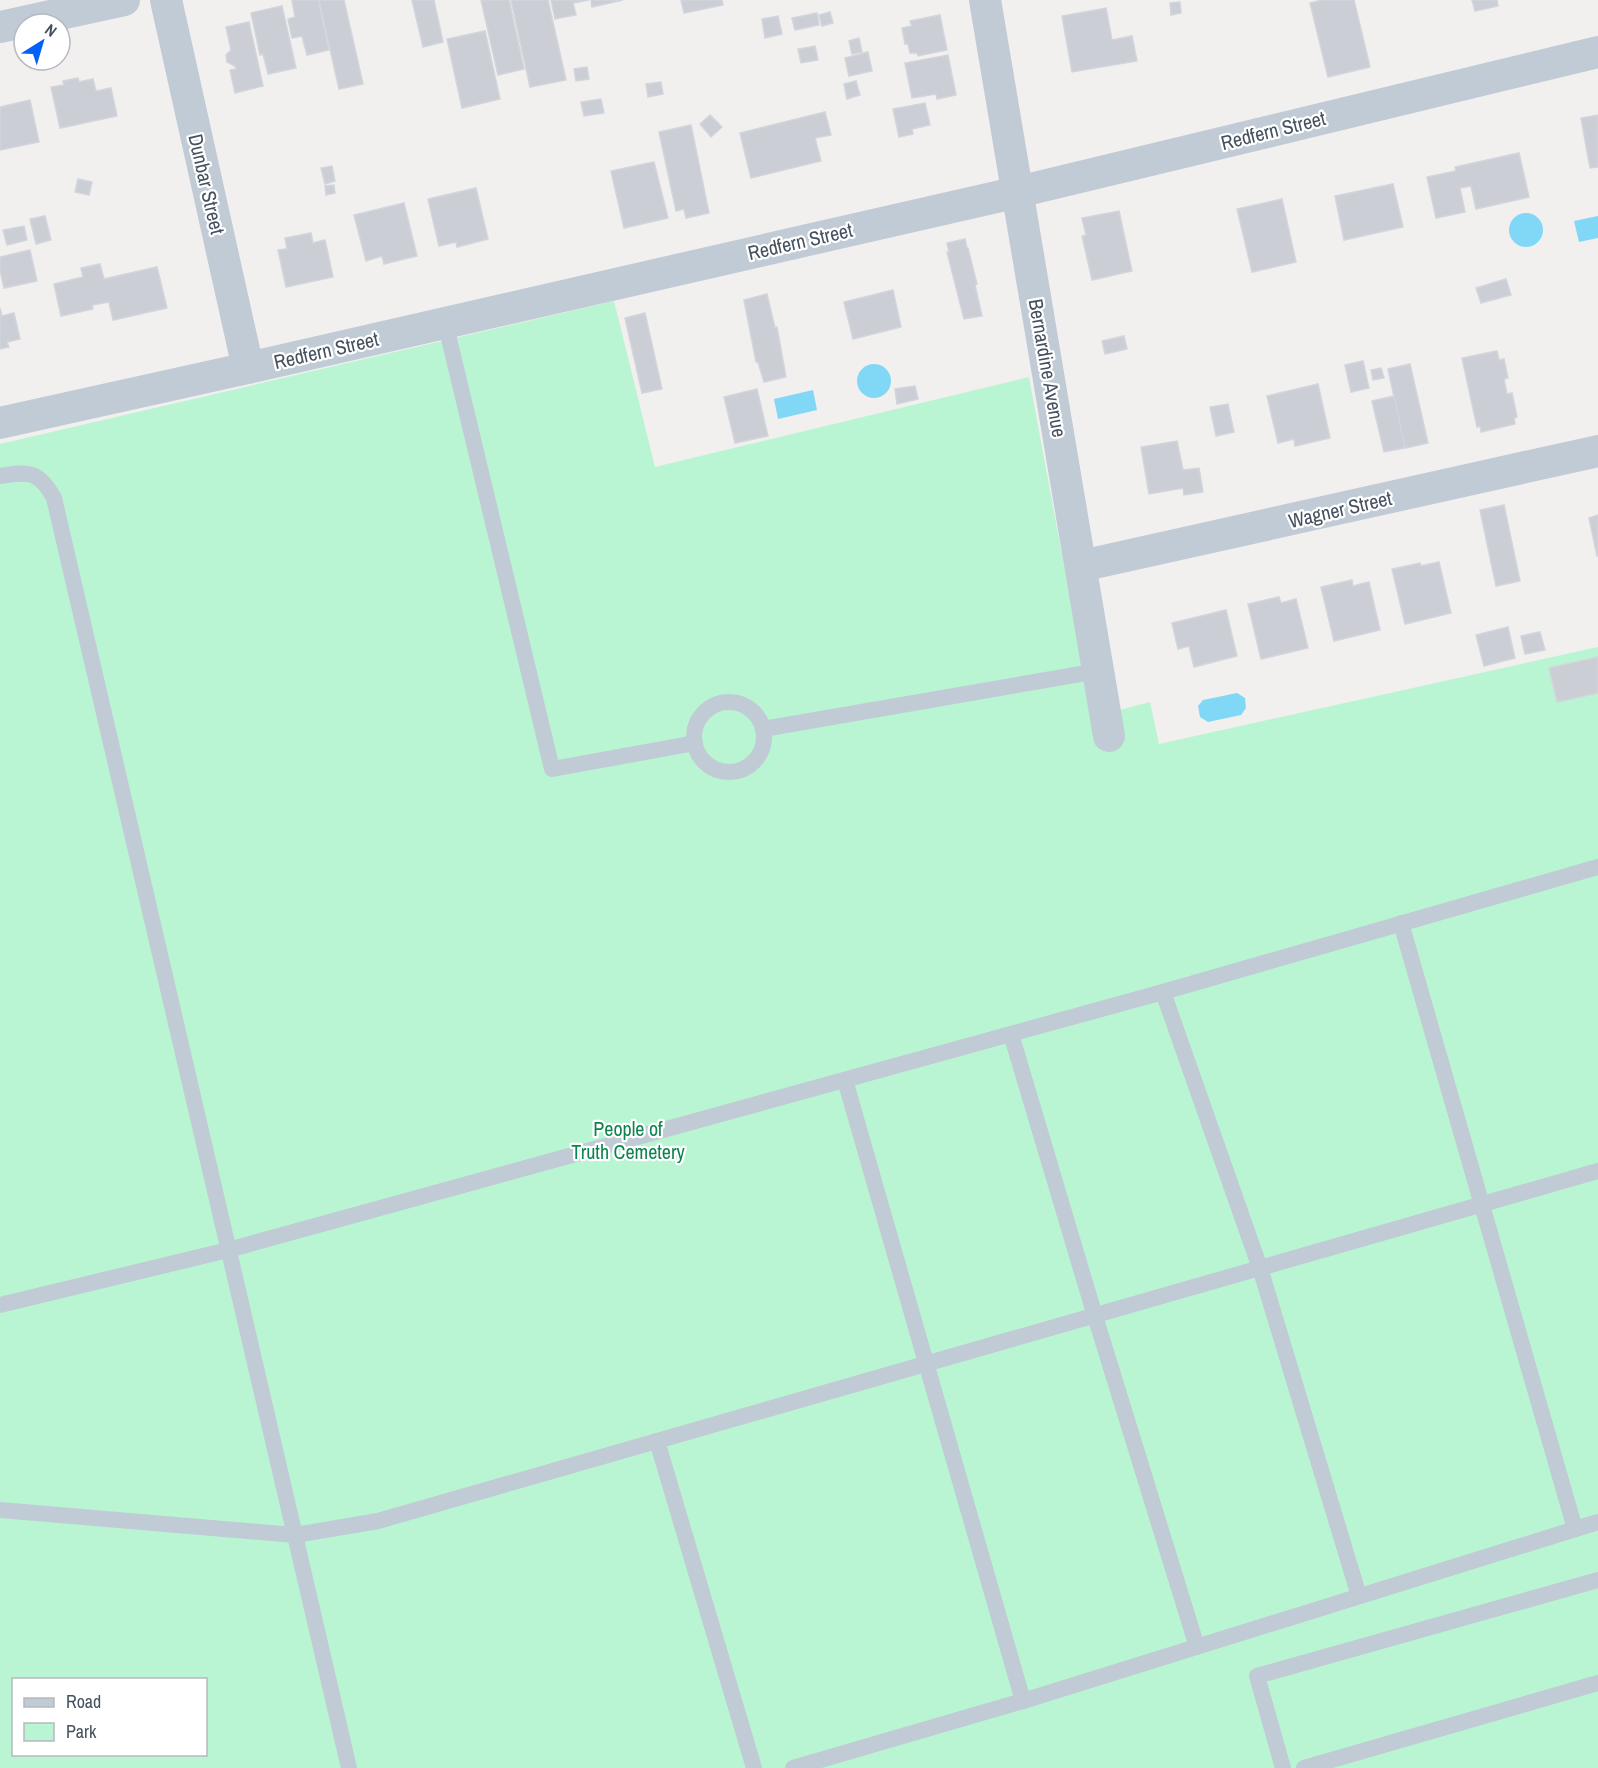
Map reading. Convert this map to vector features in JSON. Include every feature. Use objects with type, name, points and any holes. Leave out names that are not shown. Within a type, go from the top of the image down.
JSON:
[{"type":"street","points":[[0,27],[124,0]]},
{"type":"street","name":"Dunbar Street","points":[[166,0],[248,368]]},
{"type":"street","name":"Bernardine Avenue","points":[[985,0],[1109,736]]},
{"type":"street","name":"Redfern Street","points":[[0,423],[1018,192],[1598,52]]},
{"type":"street","name":"Wagner Street","points":[[1081,567],[1598,451]]},
{"type":"lane","points":[[445,322],[552,768],[695,743]]},
{"type":"lane","points":[[0,476],[17,473],[35,475],[47,485],[54,498],[349,1768]]},
{"type":"lane","points":[[763,729],[1098,670]]},
{"type":"lane","points":[[726,702],[736,703],[753,712],[763,729],[764,740],[756,760],[737,772],[715,769],[698,754],[694,734],[696,724],[708,709],[726,702]]},
{"type":"lane","points":[[0,1305],[228,1250],[1163,992],[1598,867]]},
{"type":"lane","points":[[1401,923],[1575,1529]]},
{"type":"lane","points":[[1163,992],[1260,1268],[1359,1596]]},
{"type":"lane","points":[[1011,1034],[1197,1647]]},
{"type":"lane","points":[[845,1080],[1023,1701]]},
{"type":"lane","points":[[0,1510],[295,1535],[378,1521],[1598,1172]]},
{"type":"lane","points":[[657,1441],[754,1768]]},
{"type":"lane","points":[[793,1768],[1023,1701],[1598,1522]]},
{"type":"lane","points":[[1283,1768],[1257,1676],[1598,1580]]},
{"type":"lane","points":[[1304,1768],[1598,1683]]},
{"type":"green space","name":"People of Truth Cemetery","points":[[614,301],[655,467],[1029,377],[1092,717],[1150,702],[1159,744],[1598,647],[1598,1768],[0,1768],[0,444]]},
{"type":"water","points":[[1526,213],[1538,218],[1543,230],[1538,242],[1526,247],[1514,242],[1509,230],[1514,218]]},
{"type":"water","points":[[1598,216],[1598,238],[1579,242],[1574,221]]},
{"type":"water","points":[[874,364],[886,369],[891,381],[886,393],[874,398],[862,393],[857,381],[862,369]]},
{"type":"water","points":[[813,390],[817,410],[778,419],[774,399]]},
{"type":"water","points":[[1237,693],[1245,698],[1246,708],[1241,715],[1208,722],[1200,717],[1198,706],[1203,700]]},
{"type":"building","points":[[292,0],[318,0],[329,50],[307,55],[302,36],[292,38],[288,19],[295,17]]},
{"type":"building","points":[[319,0],[344,0],[363,84],[339,89]]},
{"type":"building","points":[[412,0],[434,0],[443,42],[423,47]]},
{"type":"building","points":[[481,0],[509,0],[524,69],[498,75]]},
{"type":"building","points":[[511,0],[548,0],[566,80],[530,87]]},
{"type":"building","points":[[551,0],[589,0],[573,3],[576,15],[555,19]]},
{"type":"building","points":[[591,0],[623,0],[592,7]]},
{"type":"building","points":[[681,0],[722,0],[723,5],[684,13]]},
{"type":"building","points":[[1323,0],[1354,0],[1370,67],[1328,77],[1310,3]]},
{"type":"building","points":[[1472,0],[1497,0],[1498,6],[1475,11]]},
{"type":"building","points":[[1180,2],[1181,13],[1171,15],[1170,3]]},
{"type":"building","points":[[282,6],[296,68],[268,74],[263,54],[260,55],[251,13]]},
{"type":"building","points":[[1106,8],[1112,40],[1132,36],[1137,61],[1072,72],[1062,16]]},
{"type":"building","points":[[830,12],[833,23],[822,26],[819,15]]},
{"type":"building","points":[[817,13],[819,25],[795,30],[792,18]]},
{"type":"building","points":[[940,15],[947,50],[918,56],[917,53],[910,53],[908,44],[905,44],[902,28],[912,26],[910,21]]},
{"type":"building","points":[[778,16],[782,34],[765,38],[762,19]]},
{"type":"building","points":[[249,22],[263,86],[235,93],[230,70],[236,69],[227,62],[226,55],[231,50],[226,27]]},
{"type":"building","points":[[485,31],[500,99],[462,108],[447,39]]},
{"type":"building","points":[[859,38],[862,52],[852,54],[849,41]]},
{"type":"building","points":[[815,46],[818,60],[801,63],[798,49]]},
{"type":"building","points":[[868,52],[872,71],[849,76],[845,58]]},
{"type":"building","points":[[948,55],[956,95],[937,99],[936,94],[912,98],[905,63]]},
{"type":"building","points":[[587,67],[589,79],[576,81],[574,69]]},
{"type":"building","points":[[78,78],[79,82],[93,79],[96,91],[111,88],[117,116],[60,128],[51,87],[64,85],[63,81]]},
{"type":"building","points":[[856,81],[860,95],[847,99],[844,84]]},
{"type":"building","points":[[661,82],[663,94],[648,97],[646,84]]},
{"type":"building","points":[[601,99],[604,113],[584,116],[581,102]]},
{"type":"building","points":[[30,100],[39,142],[0,150],[0,107]]},
{"type":"building","points":[[925,103],[930,125],[912,129],[913,134],[899,137],[893,109]]},
{"type":"building","points":[[825,112],[831,135],[815,138],[821,161],[751,178],[740,133]]},
{"type":"building","points":[[710,115],[722,127],[711,137],[700,124]]},
{"type":"building","points":[[1598,115],[1598,167],[1590,168],[1581,118]]},
{"type":"building","points":[[691,125],[709,213],[686,218],[684,209],[676,211],[659,132]]},
{"type":"building","points":[[1519,153],[1529,197],[1476,209],[1471,186],[1460,188],[1465,212],[1436,218],[1427,177],[1456,171],[1455,167]]},
{"type":"building","points":[[654,162],[668,218],[624,228],[611,171]]},
{"type":"building","points":[[332,166],[335,181],[325,184],[321,168]]},
{"type":"building","points":[[78,179],[92,182],[89,195],[75,192]]},
{"type":"building","points":[[1393,184],[1403,227],[1344,240],[1335,196]]},
{"type":"building","points":[[334,185],[335,193],[326,195],[325,186]]},
{"type":"building","points":[[476,188],[488,239],[457,247],[456,242],[439,246],[428,199]]},
{"type":"building","points":[[1282,199],[1296,262],[1252,272],[1237,209]]},
{"type":"building","points":[[404,203],[417,256],[384,264],[382,256],[366,261],[354,215]]},
{"type":"building","points":[[1119,211],[1132,271],[1092,280],[1082,236],[1086,235],[1082,218]]},
{"type":"building","points":[[45,216],[51,240],[36,244],[30,219]]},
{"type":"building","points":[[24,226],[27,240],[7,245],[3,230]]},
{"type":"building","points":[[311,233],[313,243],[325,240],[333,277],[286,287],[278,250],[287,249],[285,238]]},
{"type":"building","points":[[965,239],[977,284],[975,285],[982,316],[964,319],[947,252],[949,252],[947,243]]},
{"type":"building","points":[[30,250],[37,281],[4,288],[0,257]]},
{"type":"building","points":[[100,264],[104,279],[157,267],[167,308],[113,320],[109,302],[92,305],[93,309],[61,316],[54,284],[83,277],[81,268]]},
{"type":"building","points":[[1506,279],[1511,295],[1481,303],[1476,288]]},
{"type":"building","points":[[893,290],[901,327],[853,339],[844,302]]},
{"type":"building","points":[[767,294],[775,328],[777,327],[786,377],[764,382],[758,362],[756,362],[744,300]]},
{"type":"building","points":[[0,308],[2,316],[14,313],[20,339],[7,342],[9,347],[0,349]]},
{"type":"building","points":[[645,313],[662,389],[642,393],[625,318]]},
{"type":"building","points":[[1124,336],[1127,349],[1105,354],[1102,341]]},
{"type":"building","points":[[1497,351],[1499,360],[1504,359],[1508,378],[1504,379],[1507,394],[1512,393],[1517,417],[1514,418],[1515,424],[1481,432],[1480,426],[1477,427],[1462,358]]},
{"type":"building","points":[[1363,361],[1369,388],[1351,392],[1345,365]]},
{"type":"building","points":[[1410,364],[1428,443],[1405,448],[1388,369]]},
{"type":"building","points":[[1381,368],[1384,378],[1373,380],[1371,370]]},
{"type":"building","points":[[1318,384],[1330,438],[1295,446],[1294,439],[1278,443],[1267,396]]},
{"type":"building","points":[[915,386],[918,399],[897,404],[895,389]]},
{"type":"building","points":[[757,389],[768,436],[735,443],[724,397]]},
{"type":"building","points":[[1394,396],[1405,448],[1384,452],[1372,401]]},
{"type":"building","points":[[1228,404],[1234,432],[1216,436],[1210,407]]},
{"type":"building","points":[[1177,441],[1183,470],[1199,468],[1203,492],[1184,495],[1183,488],[1149,494],[1141,447]]},
{"type":"building","points":[[1504,505],[1520,581],[1496,586],[1480,510]]},
{"type":"building","points":[[1598,515],[1598,555],[1597,556],[1589,518]]},
{"type":"building","points":[[1439,562],[1451,613],[1405,624],[1392,569],[1420,563],[1421,566]]},
{"type":"building","points":[[1352,580],[1353,586],[1369,582],[1380,630],[1334,641],[1321,587]]},
{"type":"building","points":[[1279,597],[1281,603],[1296,599],[1308,648],[1261,659],[1248,604]]},
{"type":"building","points":[[1226,610],[1237,656],[1194,667],[1189,646],[1178,649],[1172,623]]},
{"type":"building","points":[[1508,627],[1515,658],[1484,666],[1476,635]]},
{"type":"building","points":[[1540,632],[1545,650],[1525,654],[1521,636]]},
{"type":"building","points":[[1598,657],[1598,693],[1557,702],[1549,668]]}]
